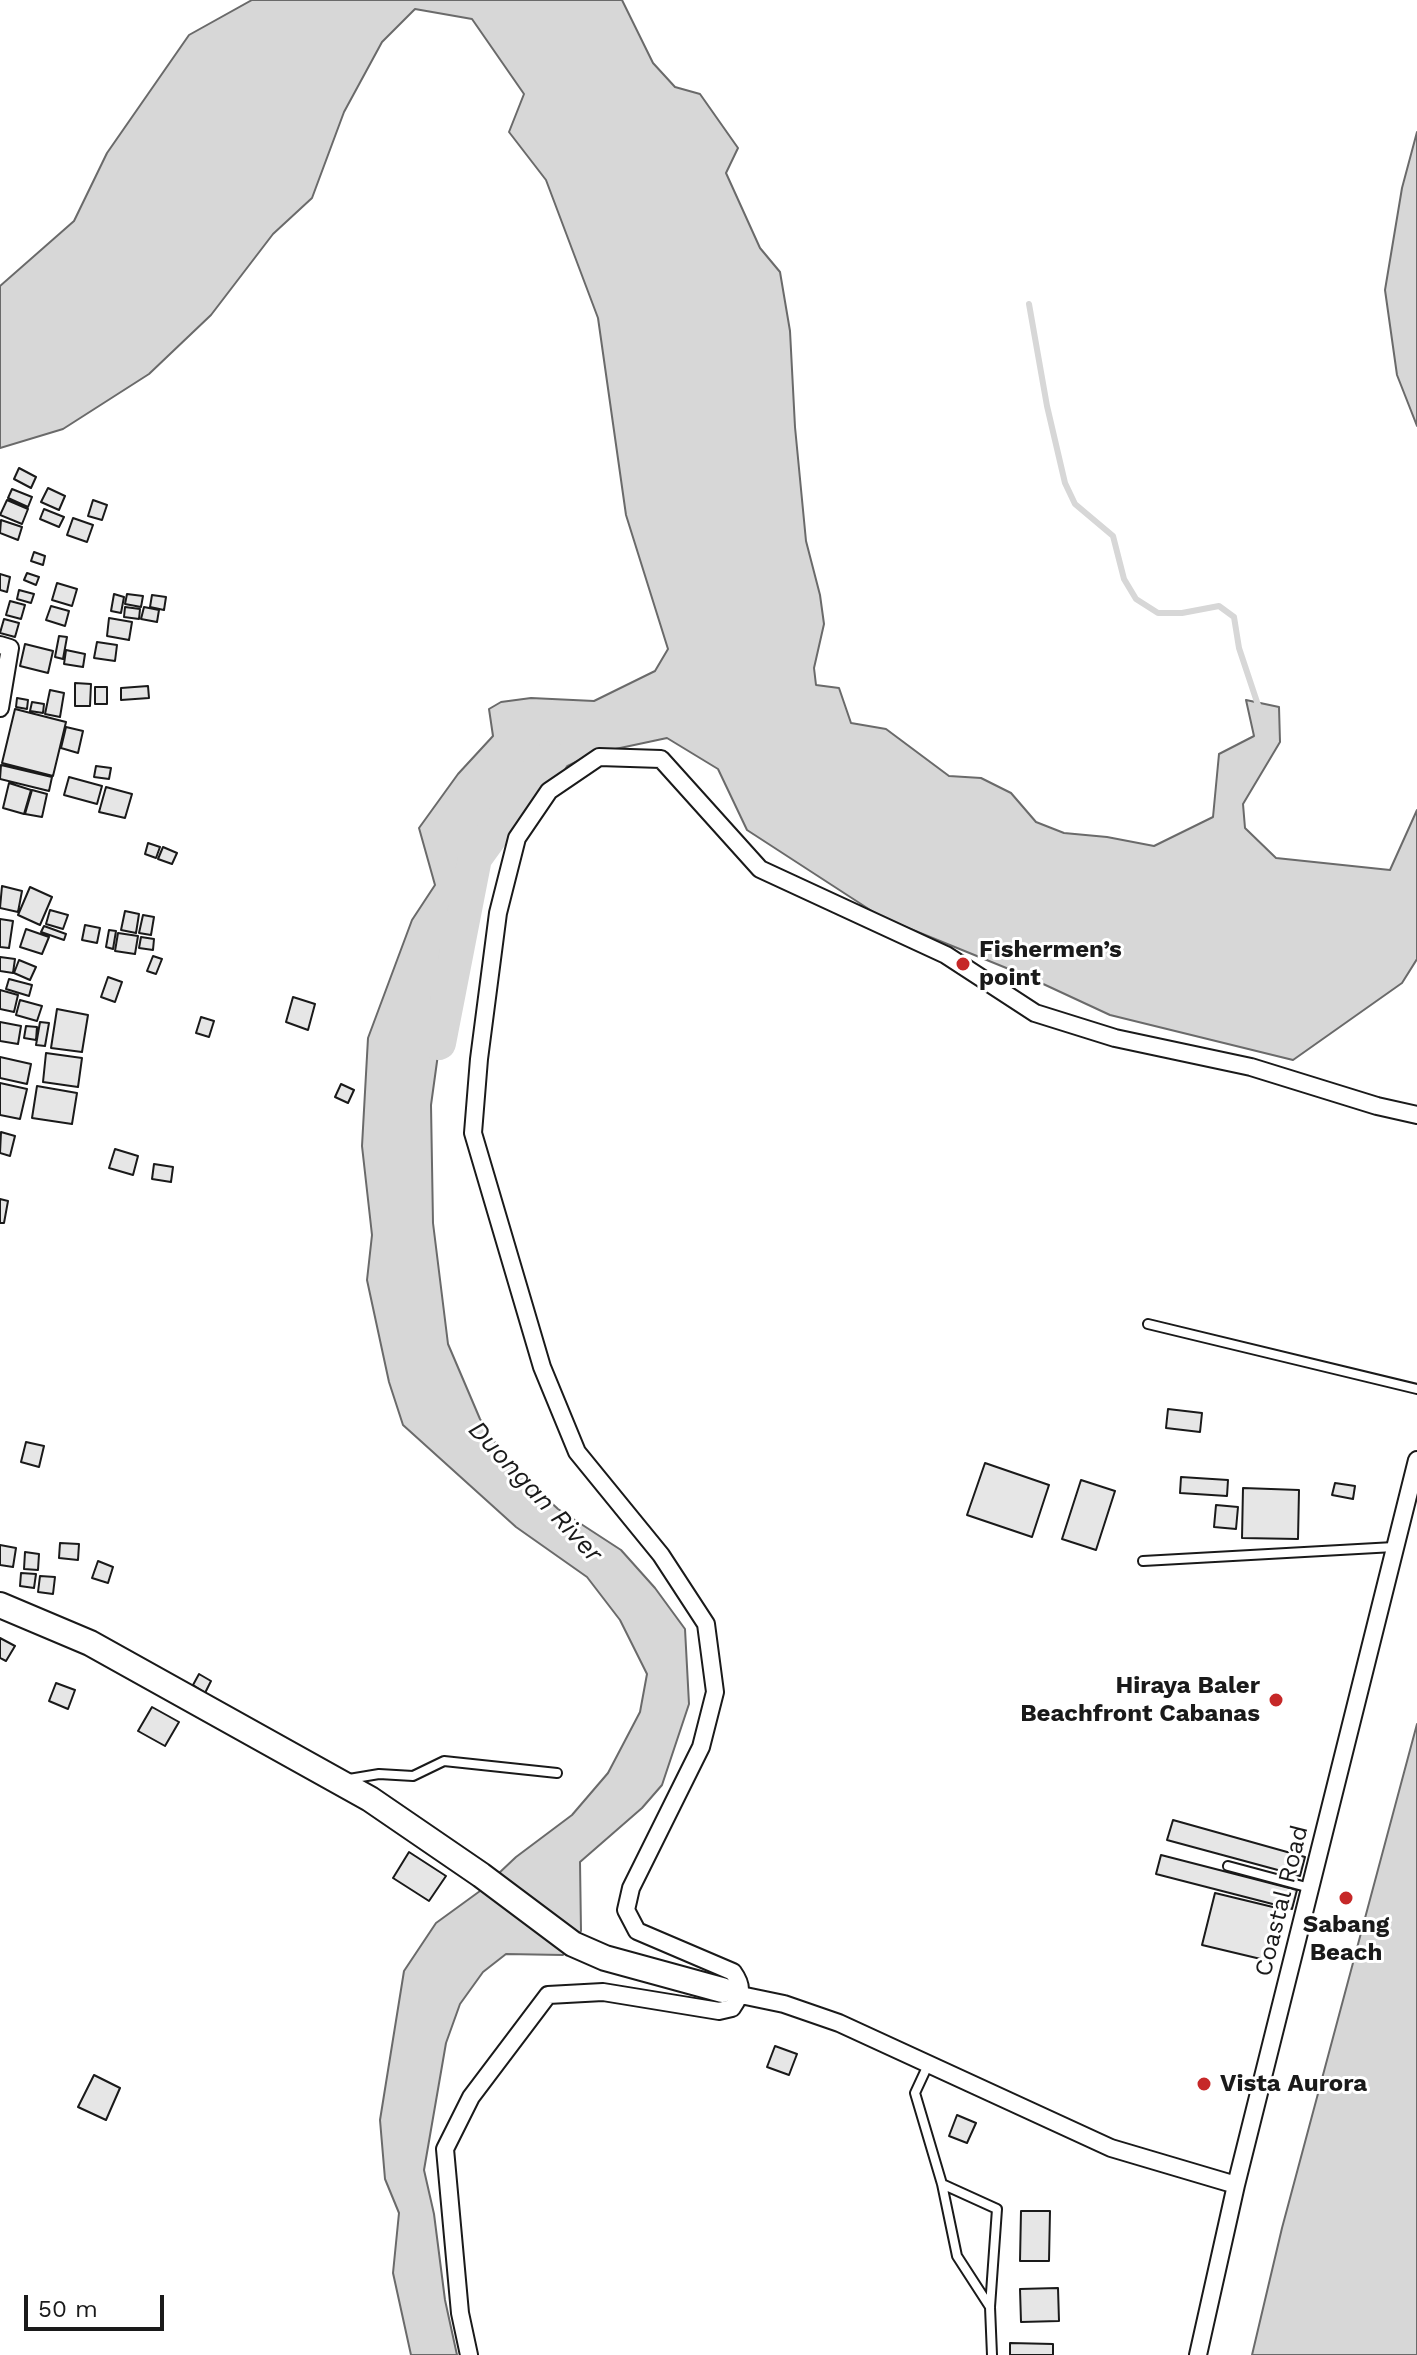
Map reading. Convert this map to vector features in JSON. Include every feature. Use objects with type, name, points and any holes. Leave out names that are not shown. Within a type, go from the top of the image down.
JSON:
[{"type":"street","points":[[0,645],[10,648],[0,708]]},
{"type":"street","points":[[469,2355],[460,2313],[445,2149],[471,2097],[548,1995],[603,1992],[719,2011],[732,2008],[731,1993],[741,1983],[733,1972],[637,1931],[626,1910],[631,1888],[701,1747],[715,1692],[706,1624],[661,1555],[577,1452],[542,1367],[473,1133],[498,913],[517,838],[549,791],[599,757],[661,759],[760,869],[946,955],[1035,1013],[1115,1038],[1251,1067],[1377,1106],[1417,1115]]},
{"type":"street","name":"Coastal Road","points":[[1198,2355],[1236,2185],[1417,1460]]},
{"type":"street","points":[[0,1605],[90,1643],[370,1799],[481,1875],[573,1944],[605,1958],[731,1993],[784,2004],[839,2023],[1111,2148],[1236,2185]]},
{"type":"lane","points":[[1148,1324],[1417,1389]]},
{"type":"lane","points":[[1143,1561],[1394,1547]]},
{"type":"lane","points":[[336,1781],[379,1774],[413,1776],[444,1761],[557,1773]]},
{"type":"lane","points":[[1228,1866],[1310,1888]]},
{"type":"lane","points":[[929,2064],[915,2093],[942,2184],[957,2256],[990,2307]]},
{"type":"lane","points":[[942,2184],[997,2209],[990,2307],[992,2355]]},
{"type":"water","points":[[252,0],[622,0],[653,63],[675,87],[700,94],[738,148],[726,173],[760,248],[780,272],[790,331],[806,541],[824,624],[814,668],[816,685],[839,688],[851,723],[886,729],[949,776],[981,778],[1011,793],[1036,822],[1064,833],[1154,846],[1213,817],[1219,754],[1254,736],[1246,700],[1279,707],[1280,742],[1243,804],[1245,828],[1276,858],[1390,870],[1417,810],[1417,959],[1402,983],[1293,1060],[1110,1015],[1026,976],[881,917],[747,830],[718,769],[667,738],[592,754],[535,782],[509,804],[479,850],[456,924],[431,1105],[433,1223],[448,1344],[480,1419],[508,1463],[558,1509],[621,1550],[655,1588],[685,1629],[689,1704],[662,1785],[642,1808],[580,1862],[581,1931],[563,1955],[506,1954],[483,1972],[460,2004],[446,2043],[424,2170],[457,2355],[411,2355],[393,2273],[399,2213],[385,2179],[380,2120],[404,1971],[436,1923],[572,1815],[608,1773],[640,1712],[647,1674],[620,1620],[587,1577],[516,1527],[403,1425],[389,1382],[367,1280],[372,1235],[362,1146],[368,1038],[412,920],[435,885],[419,828],[458,774],[493,736],[489,709],[501,702],[531,698],[594,701],[655,671],[668,649],[626,515],[598,318],[546,180],[509,132],[524,94],[472,19],[415,9],[382,42],[344,112],[312,198],[273,234],[211,315],[149,374],[63,429],[0,448],[0,286],[74,221],[107,153],[189,35]]},
{"type":"water","points":[[1417,132],[1417,426],[1397,375],[1385,290],[1402,188]]},
{"type":"water","points":[[1417,1724],[1417,2355],[1252,2355],[1282,2228]]},
{"type":"building","points":[[19,468],[36,477],[31,488],[14,479]]},
{"type":"building","points":[[48,488],[65,496],[59,510],[41,502]]},
{"type":"building","points":[[12,489],[32,497],[28,507],[8,498]]},
{"type":"building","points":[[7,500],[28,509],[22,524],[0,515]]},
{"type":"building","points":[[93,500],[107,505],[102,520],[88,516]]},
{"type":"building","points":[[44,509],[64,517],[59,527],[40,519]]},
{"type":"building","points":[[73,518],[93,525],[87,542],[67,535]]},
{"type":"building","points":[[1,520],[22,527],[18,540],[0,533]]},
{"type":"building","points":[[34,552],[45,556],[43,565],[31,561]]},
{"type":"building","points":[[27,573],[39,577],[36,585],[24,580]]},
{"type":"building","points":[[0,574],[10,577],[7,592],[0,590]]},
{"type":"building","points":[[57,583],[77,589],[72,606],[52,600]]},
{"type":"building","points":[[19,590],[34,594],[31,603],[17,599]]},
{"type":"building","points":[[114,594],[124,597],[121,613],[111,611]]},
{"type":"building","points":[[127,594],[143,596],[141,607],[125,604]]},
{"type":"building","points":[[152,595],[166,597],[164,610],[150,607]]},
{"type":"building","points":[[10,601],[25,605],[21,619],[6,615]]},
{"type":"building","points":[[51,606],[69,611],[65,626],[46,620]]},
{"type":"building","points":[[125,607],[140,609],[139,619],[124,617]]},
{"type":"building","points":[[144,607],[159,610],[157,622],[141,619]]},
{"type":"building","points":[[109,618],[132,622],[129,640],[107,636]]},
{"type":"building","points":[[4,619],[19,623],[15,637],[0,633]]},
{"type":"building","points":[[59,636],[67,637],[63,659],[55,657]]},
{"type":"building","points":[[97,642],[117,645],[115,661],[94,658]]},
{"type":"building","points":[[25,644],[53,651],[48,673],[20,666]]},
{"type":"building","points":[[66,650],[85,654],[83,667],[64,664]]},
{"type":"building","points":[[75,683],[91,684],[90,706],[75,706]]},
{"type":"building","points":[[148,686],[149,698],[121,700],[121,688]]},
{"type":"building","points":[[95,687],[107,687],[107,704],[95,704]]},
{"type":"building","points":[[50,690],[64,693],[60,717],[45,714]]},
{"type":"building","points":[[17,698],[28,700],[27,709],[16,707]]},
{"type":"building","points":[[32,702],[44,704],[43,713],[30,711]]},
{"type":"building","points":[[15,709],[66,722],[53,776],[2,763]]},
{"type":"building","points":[[66,727],[83,731],[78,753],[61,748]]},
{"type":"building","points":[[1,765],[52,777],[49,791],[0,779]]},
{"type":"building","points":[[96,766],[111,768],[109,779],[94,777]]},
{"type":"building","points":[[69,777],[102,786],[97,804],[64,795]]},
{"type":"building","points":[[9,783],[31,790],[24,814],[3,808]]},
{"type":"building","points":[[106,787],[132,794],[125,818],[99,812]]},
{"type":"building","points":[[32,790],[47,794],[42,817],[25,814]]},
{"type":"building","points":[[148,843],[160,847],[156,858],[145,854]]},
{"type":"building","points":[[163,847],[177,853],[172,864],[158,859]]},
{"type":"building","points":[[2,886],[22,891],[18,912],[0,908]]},
{"type":"building","points":[[30,887],[52,897],[40,925],[18,915]]},
{"type":"building","points":[[50,910],[68,915],[63,929],[46,924]]},
{"type":"building","points":[[125,911],[139,914],[136,933],[121,930]]},
{"type":"building","points":[[143,915],[154,917],[151,935],[139,933]]},
{"type":"building","points":[[0,919],[13,921],[9,948],[0,947]]},
{"type":"building","points":[[85,925],[100,928],[97,943],[82,940]]},
{"type":"building","points":[[44,926],[66,934],[64,940],[41,932]]},
{"type":"building","points":[[26,929],[49,937],[42,954],[20,947]]},
{"type":"building","points":[[109,930],[116,931],[113,949],[106,947]]},
{"type":"building","points":[[118,933],[138,936],[135,954],[115,951]]},
{"type":"building","points":[[141,937],[154,939],[153,950],[139,948]]},
{"type":"building","points":[[153,956],[162,959],[156,974],[147,971]]},
{"type":"building","points":[[0,957],[15,959],[13,973],[0,971]]},
{"type":"building","points":[[19,960],[36,967],[30,980],[14,973]]},
{"type":"building","points":[[108,977],[122,982],[115,1002],[101,997]]},
{"type":"building","points":[[9,979],[32,985],[29,996],[6,989]]},
{"type":"building","points":[[0,990],[18,995],[14,1012],[0,1009]]},
{"type":"building","points":[[293,997],[315,1004],[308,1030],[286,1022]]},
{"type":"building","points":[[20,1000],[42,1006],[37,1021],[16,1015]]},
{"type":"building","points":[[57,1009],[88,1015],[82,1052],[51,1048]]},
{"type":"building","points":[[201,1017],[214,1021],[209,1037],[196,1033]]},
{"type":"building","points":[[0,1022],[21,1026],[18,1044],[0,1041]]},
{"type":"building","points":[[40,1022],[49,1023],[45,1046],[36,1045]]},
{"type":"building","points":[[26,1026],[37,1027],[36,1040],[24,1038]]},
{"type":"building","points":[[46,1053],[82,1058],[78,1087],[43,1082]]},
{"type":"building","points":[[0,1057],[31,1064],[27,1084],[0,1078]]},
{"type":"building","points":[[0,1083],[27,1089],[20,1119],[0,1115]]},
{"type":"building","points":[[341,1084],[354,1090],[348,1103],[335,1097]]},
{"type":"building","points":[[37,1086],[77,1093],[72,1124],[32,1118]]},
{"type":"building","points":[[1,1132],[15,1136],[10,1156],[0,1153]]},
{"type":"building","points":[[115,1149],[138,1156],[133,1175],[109,1168]]},
{"type":"building","points":[[154,1164],[173,1167],[171,1182],[152,1179]]},
{"type":"building","points":[[0,1199],[8,1201],[4,1223],[0,1223]]},
{"type":"building","points":[[1168,1409],[1202,1413],[1200,1432],[1166,1428]]},
{"type":"building","points":[[26,1442],[44,1446],[39,1467],[21,1462]]},
{"type":"building","points":[[985,1463],[1049,1485],[1032,1537],[967,1515]]},
{"type":"building","points":[[1181,1477],[1228,1480],[1227,1496],[1180,1493]]},
{"type":"building","points":[[1081,1480],[1115,1491],[1096,1550],[1062,1539]]},
{"type":"building","points":[[1335,1483],[1355,1486],[1353,1499],[1332,1495]]},
{"type":"building","points":[[1243,1488],[1299,1490],[1298,1539],[1242,1538]]},
{"type":"building","points":[[1216,1505],[1238,1507],[1236,1529],[1214,1527]]},
{"type":"building","points":[[60,1543],[79,1544],[78,1560],[59,1558]]},
{"type":"building","points":[[0,1545],[16,1548],[13,1567],[0,1565]]},
{"type":"building","points":[[25,1552],[39,1554],[38,1570],[24,1569]]},
{"type":"building","points":[[98,1561],[113,1567],[108,1583],[92,1578]]},
{"type":"building","points":[[21,1573],[36,1574],[34,1588],[20,1586]]},
{"type":"building","points":[[40,1576],[55,1577],[53,1594],[38,1592]]},
{"type":"building","points":[[0,1638],[15,1646],[6,1661],[0,1658]]},
{"type":"building","points":[[199,1674],[211,1681],[205,1693],[193,1685]]},
{"type":"building","points":[[56,1683],[75,1690],[68,1709],[49,1701]]},
{"type":"building","points":[[152,1707],[179,1722],[165,1746],[138,1731]]},
{"type":"building","points":[[1173,1820],[1305,1857],[1300,1876],[1167,1840]]},
{"type":"building","points":[[409,1852],[446,1876],[429,1901],[393,1878]]},
{"type":"building","points":[[1161,1855],[1297,1890],[1292,1909],[1156,1874]]},
{"type":"building","points":[[1215,1893],[1277,1908],[1265,1960],[1202,1945]]},
{"type":"building","points":[[775,2046],[797,2054],[789,2075],[767,2067]]},
{"type":"building","points":[[94,2075],[120,2088],[106,2120],[78,2107]]},
{"type":"building","points":[[957,2115],[976,2123],[967,2143],[949,2136]]},
{"type":"building","points":[[1021,2211],[1050,2211],[1049,2261],[1020,2261]]},
{"type":"building","points":[[1058,2288],[1059,2321],[1021,2322],[1020,2289]]},
{"type":"building","points":[[1010,2343],[1053,2344],[1053,2355],[1010,2355]]},
{"type":"waterway","points":[[1029,304],[1047,406],[1065,483],[1075,504],[1113,536],[1124,579],[1136,599],[1158,613],[1182,613],[1219,606],[1234,617],[1239,648],[1259,708]]},
{"type":"waterway","name":"Duongan River","points":[[439,1043],[475,858],[544,762],[551,758]]},
{"type":"place","name":"Fishermen’s point","points":[[963,964]]},
{"type":"place","name":"Hiraya Baler Beachfront Cabanas","points":[[1276,1700]]},
{"type":"place","name":"Sabang Beach","points":[[1346,1898]]},
{"type":"place","name":"Vista Aurora","points":[[1204,2084]]}]
